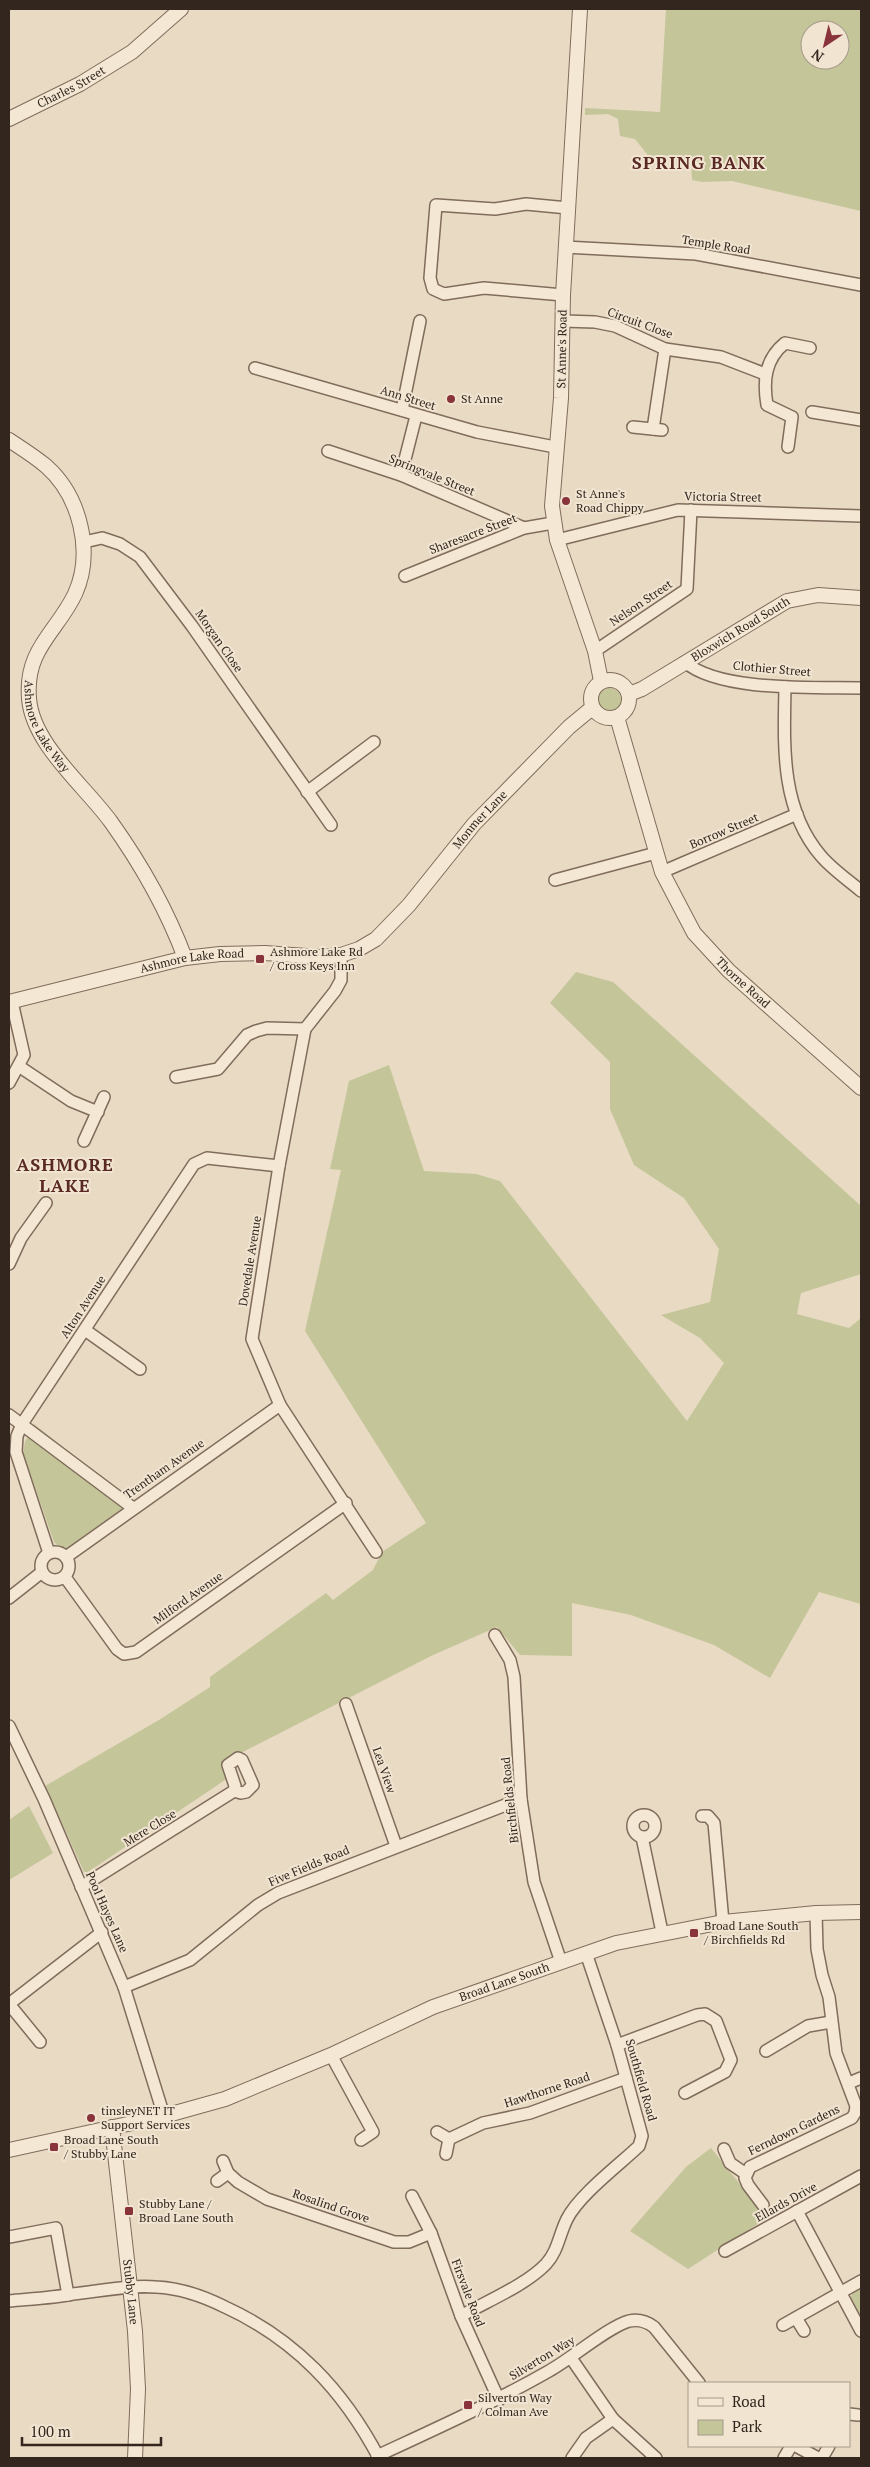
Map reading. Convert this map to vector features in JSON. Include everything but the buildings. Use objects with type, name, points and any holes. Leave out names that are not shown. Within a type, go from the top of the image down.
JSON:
[{"type":"street","name":"Charles Street","points":[[9,119],[80,84],[132,52],[181,9]]},
{"type":"street","name":"St Anne's Road","points":[[580,9],[565,247],[561,398],[555,447],[553,523],[595,651],[601,681]]},
{"type":"street","points":[[563,295],[484,288],[444,294],[433,289],[430,278],[436,205],[495,209],[526,204],[568,208]]},
{"type":"street","name":"Temple Road","points":[[565,247],[696,254],[861,285]]},
{"type":"street","points":[[402,410],[420,321]]},
{"type":"street","name":"Circuit Close","points":[[563,321],[595,322],[615,326],[665,348],[721,357],[765,374]]},
{"type":"street","points":[[788,447],[792,417],[767,405],[765,374],[774,352],[785,343],[810,348]]},
{"type":"street","points":[[633,427],[657,430],[665,348]]},
{"type":"street","name":"Ann Street","points":[[255,368],[402,410],[416,416],[477,432],[555,447]]},
{"type":"street","points":[[812,412],[861,420]]},
{"type":"street","points":[[401,475],[416,416]]},
{"type":"street","name":"Ashmore Lake Way","points":[[9,440],[46,466],[56,477],[72,502],[84,542],[82,569],[75,593],[35,655],[29,682],[32,714],[50,749],[92,796],[112,824],[170,919],[185,958]]},
{"type":"street","name":"Springvale Street","points":[[328,451],[401,475],[524,528]]},
{"type":"street","name":"Victoria Street","points":[[557,540],[678,510],[861,516]]},
{"type":"street","name":"Nelson Street","points":[[595,651],[687,589],[691,510]]},
{"type":"street","name":"Sharesacre Street","points":[[405,576],[524,528],[553,523]]},
{"type":"street","name":"Morgan Close","points":[[84,542],[102,538],[120,544],[140,558],[192,626],[331,825]]},
{"type":"street","name":"Bloxwich Road South","points":[[628,694],[642,689],[787,601],[818,595],[861,598]]},
{"type":"street","name":"Clothier Street","points":[[685,662],[697,671],[742,682],[785,687],[861,688]]},
{"type":"street","points":[[617,680],[626,688],[628,694],[627,707],[617,717],[606,718],[592,708],[591,692],[601,681],[617,680]]},
{"type":"street","points":[[785,687],[784,748],[786,779],[797,814],[821,856],[861,892]]},
{"type":"street","name":"Monmer Lane","points":[[376,939],[425,887],[474,824],[569,727],[592,708]]},
{"type":"street","name":"Thorne Road","points":[[617,717],[662,872],[694,932],[728,971],[861,1088]]},
{"type":"street","points":[[307,792],[374,742]]},
{"type":"street","name":"Borrow Street","points":[[662,872],[797,814]]},
{"type":"street","points":[[555,880],[656,853]]},
{"type":"street","name":"Ashmore Lake Road","points":[[10,1002],[185,958],[220,954],[320,957],[340,955],[359,949],[376,939]]},
{"type":"street","name":"Dovedale Avenue","points":[[340,955],[341,980],[335,991],[305,1029],[279,1166],[252,1339],[280,1405],[346,1503],[376,1552]]},
{"type":"street","points":[[9,1083],[20,1066],[24,1055],[10,1002]]},
{"type":"street","points":[[176,1077],[218,1069],[247,1035],[256,1031],[267,1028],[305,1029]]},
{"type":"street","points":[[20,1066],[72,1101],[98,1112]]},
{"type":"street","points":[[84,1141],[104,1097]]},
{"type":"street","name":"Alton Avenue","points":[[49,1554],[16,1452],[17,1436],[22,1424],[194,1164],[207,1158],[279,1166]]},
{"type":"street","points":[[9,1264],[21,1238],[46,1203]]},
{"type":"street","points":[[85,1330],[140,1369]]},
{"type":"street","name":"Trentham Avenue","points":[[66,1557],[280,1405]]},
{"type":"street","points":[[9,1415],[133,1508]]},
{"type":"street","name":"Milford Avenue","points":[[65,1577],[117,1649],[124,1654],[136,1652],[346,1503]]},
{"type":"street","points":[[56,1552],[66,1557],[69,1565],[65,1577],[50,1580],[42,1572],[41,1565],[49,1554],[56,1552]]},
{"type":"street","points":[[9,1598],[42,1572]]},
{"type":"street","name":"Birchfields Road","points":[[495,1635],[510,1660],[514,1677],[521,1799],[534,1882],[561,1962]]},
{"type":"street","name":"Lea View","points":[[346,1704],[396,1846]]},
{"type":"street","name":"Pool Hayes Lane","points":[[9,1726],[44,1800],[124,1987],[164,2116]]},
{"type":"street","name":"Mere Close","points":[[81,1888],[234,1791]]},
{"type":"street","name":"Five Fields Road","points":[[124,1987],[190,1960],[258,1905],[278,1893],[521,1799]]},
{"type":"street","points":[[702,1816],[708,1816],[714,1824],[723,1922]]},
{"type":"street","points":[[642,1837],[662,1932]]},
{"type":"street","name":"Broad Lane South","points":[[9,2150],[164,2116],[225,2099],[331,2054],[433,2007],[586,1953],[662,1932],[723,1922],[816,1913],[861,1912]]},
{"type":"street","points":[[816,1913],[817,1949],[829,1997],[836,2053],[848,2083],[861,2078]]},
{"type":"street","points":[[40,2042],[10,1999],[102,1932]]},
{"type":"street","name":"Southfield Road","points":[[461,2316],[534,2275],[546,2264],[558,2246],[567,2219],[578,2203],[639,2146],[642,2136],[617,2045],[586,1953]]},
{"type":"street","points":[[617,2045],[697,2015],[711,2017],[716,2021],[731,2060],[725,2072],[684,2093]]},
{"type":"street","points":[[766,2050],[808,2026],[831,2022]]},
{"type":"street","points":[[331,2054],[372,2132],[361,2140]]},
{"type":"street","name":"Hawthorne Road","points":[[449,2139],[483,2123],[530,2112],[626,2078]]},
{"type":"street","name":"Ferndown Gardens","points":[[763,2205],[748,2185],[746,2174],[750,2167],[763,2158],[852,2118],[856,2106],[848,2083]]},
{"type":"street","name":"Stubby Lane","points":[[112,2127],[135,2330],[138,2389],[135,2458]]},
{"type":"street","points":[[437,2132],[449,2139],[446,2154]]},
{"type":"street","points":[[724,2149],[730,2163],[746,2174]]},
{"type":"street","name":"Rosalind Grove","points":[[223,2162],[228,2173],[238,2182],[267,2199],[394,2242],[409,2242],[431,2233]]},
{"type":"street","points":[[217,2181],[228,2173]]},
{"type":"street","name":"Ellards Drive","points":[[725,2251],[861,2176]]},
{"type":"street","name":"Firsvale Road","points":[[412,2196],[431,2233],[461,2316],[499,2400]]},
{"type":"street","points":[[797,2211],[861,2331]]},
{"type":"street","points":[[9,2237],[56,2228],[68,2295]]},
{"type":"street","points":[[783,2325],[861,2281]]},
{"type":"street","points":[[9,2301],[130,2286],[182,2290],[208,2299],[269,2330],[301,2354],[337,2392],[378,2457]]},
{"type":"street","points":[[796,2318],[804,2330]]},
{"type":"street","name":"Silverton Way","points":[[378,2457],[499,2400],[571,2358],[617,2326],[639,2320],[654,2327],[698,2382]]},
{"type":"street","points":[[571,2358],[613,2419],[656,2458]]},
{"type":"street","points":[[572,2458],[586,2438],[613,2419]]},
{"type":"street","points":[[784,2458],[790,2447]]},
{"type":"street","points":[[798,2447],[818,2458]]},
{"type":"street","points":[[822,2458],[828,2447]]},
{"type":"green space","points":[[666,9],[861,9],[861,211],[732,181],[702,182],[692,180],[691,157],[656,155],[651,159],[635,139],[620,136],[618,119],[608,114],[585,115],[585,108],[660,112]]},
{"type":"green space","points":[[609,688],[618,691],[621,700],[618,709],[609,712],[600,709],[597,700],[600,691]]},
{"type":"green space","points":[[576,972],[613,982],[861,1206],[861,1274],[801,1293],[797,1314],[849,1328],[861,1318],[861,1604],[819,1592],[770,1678],[714,1645],[631,1615],[572,1603],[572,1656],[520,1655],[497,1627],[433,1655],[221,1763],[228,1778],[85,1874],[45,1786],[159,1720],[210,1687],[210,1677],[326,1593],[333,1600],[373,1570],[382,1552],[426,1523],[305,1331],[341,1170],[330,1169],[349,1081],[389,1065],[424,1171],[476,1174],[500,1181],[687,1421],[724,1363],[700,1338],[661,1315],[710,1302],[719,1249],[684,1198],[634,1165],[610,1109],[610,1062],[550,1003]]},
{"type":"green space","points":[[34,1424],[132,1502],[67,1548],[58,1546],[54,1542],[23,1453],[25,1442]]},
{"type":"green space","points":[[29,1806],[53,1853],[9,1880],[9,1820]]},
{"type":"green space","points":[[711,2148],[767,2218],[688,2269],[630,2231],[686,2167]]},
{"type":"green space","points":[[861,2288],[861,2325],[848,2302],[853,2293]]},
{"type":"place","name":"St Anne","points":[[451,399]]},
{"type":"place","name":"St Anne's Road Chippy","points":[[566,501]]},
{"type":"place","name":"Ashmore Lake Rd / Cross Keys Inn","points":[[260,959]]},
{"type":"place","name":"Broad Lane South / Birchfields Rd","points":[[694,1933]]},
{"type":"place","name":"tinsleyNET IT Support Services","points":[[91,2118]]},
{"type":"place","name":"Broad Lane South / Stubby Lane","points":[[54,2147]]},
{"type":"place","name":"Stubby Lane / Broad Lane South","points":[[129,2211]]},
{"type":"place","name":"Silverton Way / Colman Ave","points":[[468,2405]]},
{"type":"district","name":"SPRING BANK","points":[[699,163]]},
{"type":"district","name":"ASHMORE LAKE","points":[[65,1175]]}]
